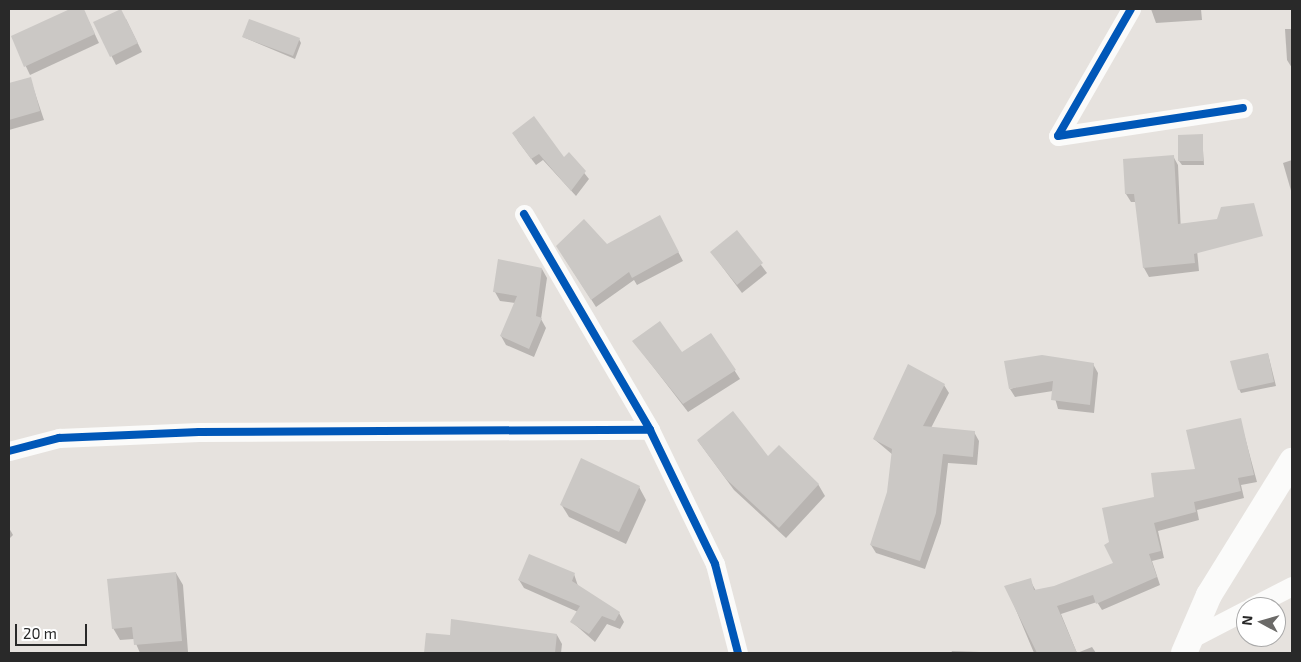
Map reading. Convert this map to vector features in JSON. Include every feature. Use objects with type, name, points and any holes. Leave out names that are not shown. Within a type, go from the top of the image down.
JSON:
[{"type":"street","points":[[1131,9],[1058,136],[1243,108]]},
{"type":"street","points":[[524,214],[650,430],[715,564],[738,653]]},
{"type":"street","points":[[9,451],[59,438],[200,432],[650,430]]},
{"type":"street","points":[[1187,646],[1222,573],[1292,461]]},
{"type":"street","points":[[1271,597],[1292,586]]},
{"type":"street","points":[[1187,646],[1236,616]]},
{"type":"building","points":[[70,9],[84,9],[95,34],[24,67],[11,36]]},
{"type":"building","points":[[121,9],[138,43],[110,57],[93,22]]},
{"type":"building","points":[[249,19],[300,38],[293,56],[242,37]]},
{"type":"building","points":[[31,77],[40,111],[9,120],[9,83]]},
{"type":"building","points":[[534,116],[564,157],[569,152],[586,171],[571,191],[539,154],[531,159],[512,133]]},
{"type":"building","points":[[1203,134],[1203,161],[1178,161],[1178,135]]},
{"type":"building","points":[[1174,155],[1178,224],[1217,219],[1221,207],[1254,203],[1263,236],[1194,254],[1195,263],[1143,268],[1134,194],[1125,194],[1123,159]]},
{"type":"building","points":[[660,215],[679,252],[632,278],[629,272],[591,300],[556,246],[584,219],[607,244]]},
{"type":"building","points":[[737,230],[763,263],[737,285],[710,252]]},
{"type":"building","points":[[498,259],[542,268],[536,316],[542,318],[529,349],[500,336],[517,296],[493,292]]},
{"type":"building","points":[[660,321],[682,352],[711,333],[736,370],[683,404],[632,341]]},
{"type":"building","points":[[1268,353],[1274,382],[1238,390],[1230,361]]},
{"type":"building","points":[[1042,355],[1094,363],[1090,405],[1051,400],[1053,381],[1009,389],[1004,361]]},
{"type":"building","points":[[908,364],[945,384],[923,426],[975,431],[973,457],[943,454],[936,513],[920,561],[870,545],[887,492],[892,449],[873,439]]},
{"type":"building","points":[[733,411],[768,456],[779,445],[819,484],[779,528],[726,479],[697,440]]},
{"type":"building","points":[[1241,418],[1254,475],[1238,478],[1241,491],[1194,502],[1196,512],[1154,523],[1161,551],[1149,554],[1157,577],[1096,604],[1093,595],[1057,606],[1077,653],[1037,653],[1004,586],[1031,578],[1034,590],[1054,586],[1113,563],[1104,545],[1109,542],[1102,508],[1154,497],[1151,473],[1195,469],[1186,430]]},
{"type":"building","points":[[581,458],[640,486],[619,532],[560,505]]},
{"type":"building","points":[[529,554],[575,573],[572,581],[620,612],[615,621],[602,616],[589,634],[570,622],[580,606],[518,580]]},
{"type":"building","points":[[176,572],[182,641],[134,645],[132,627],[112,629],[107,579]]},
{"type":"building","points":[[451,619],[557,634],[555,653],[424,653],[426,633],[450,635]]},
{"type":"cycle path","points":[[1131,9],[1058,136],[1243,108]]},
{"type":"cycle path","points":[[524,214],[650,430],[715,564],[738,653]]},
{"type":"cycle path","points":[[9,451],[59,438],[199,432],[650,430]]}]
